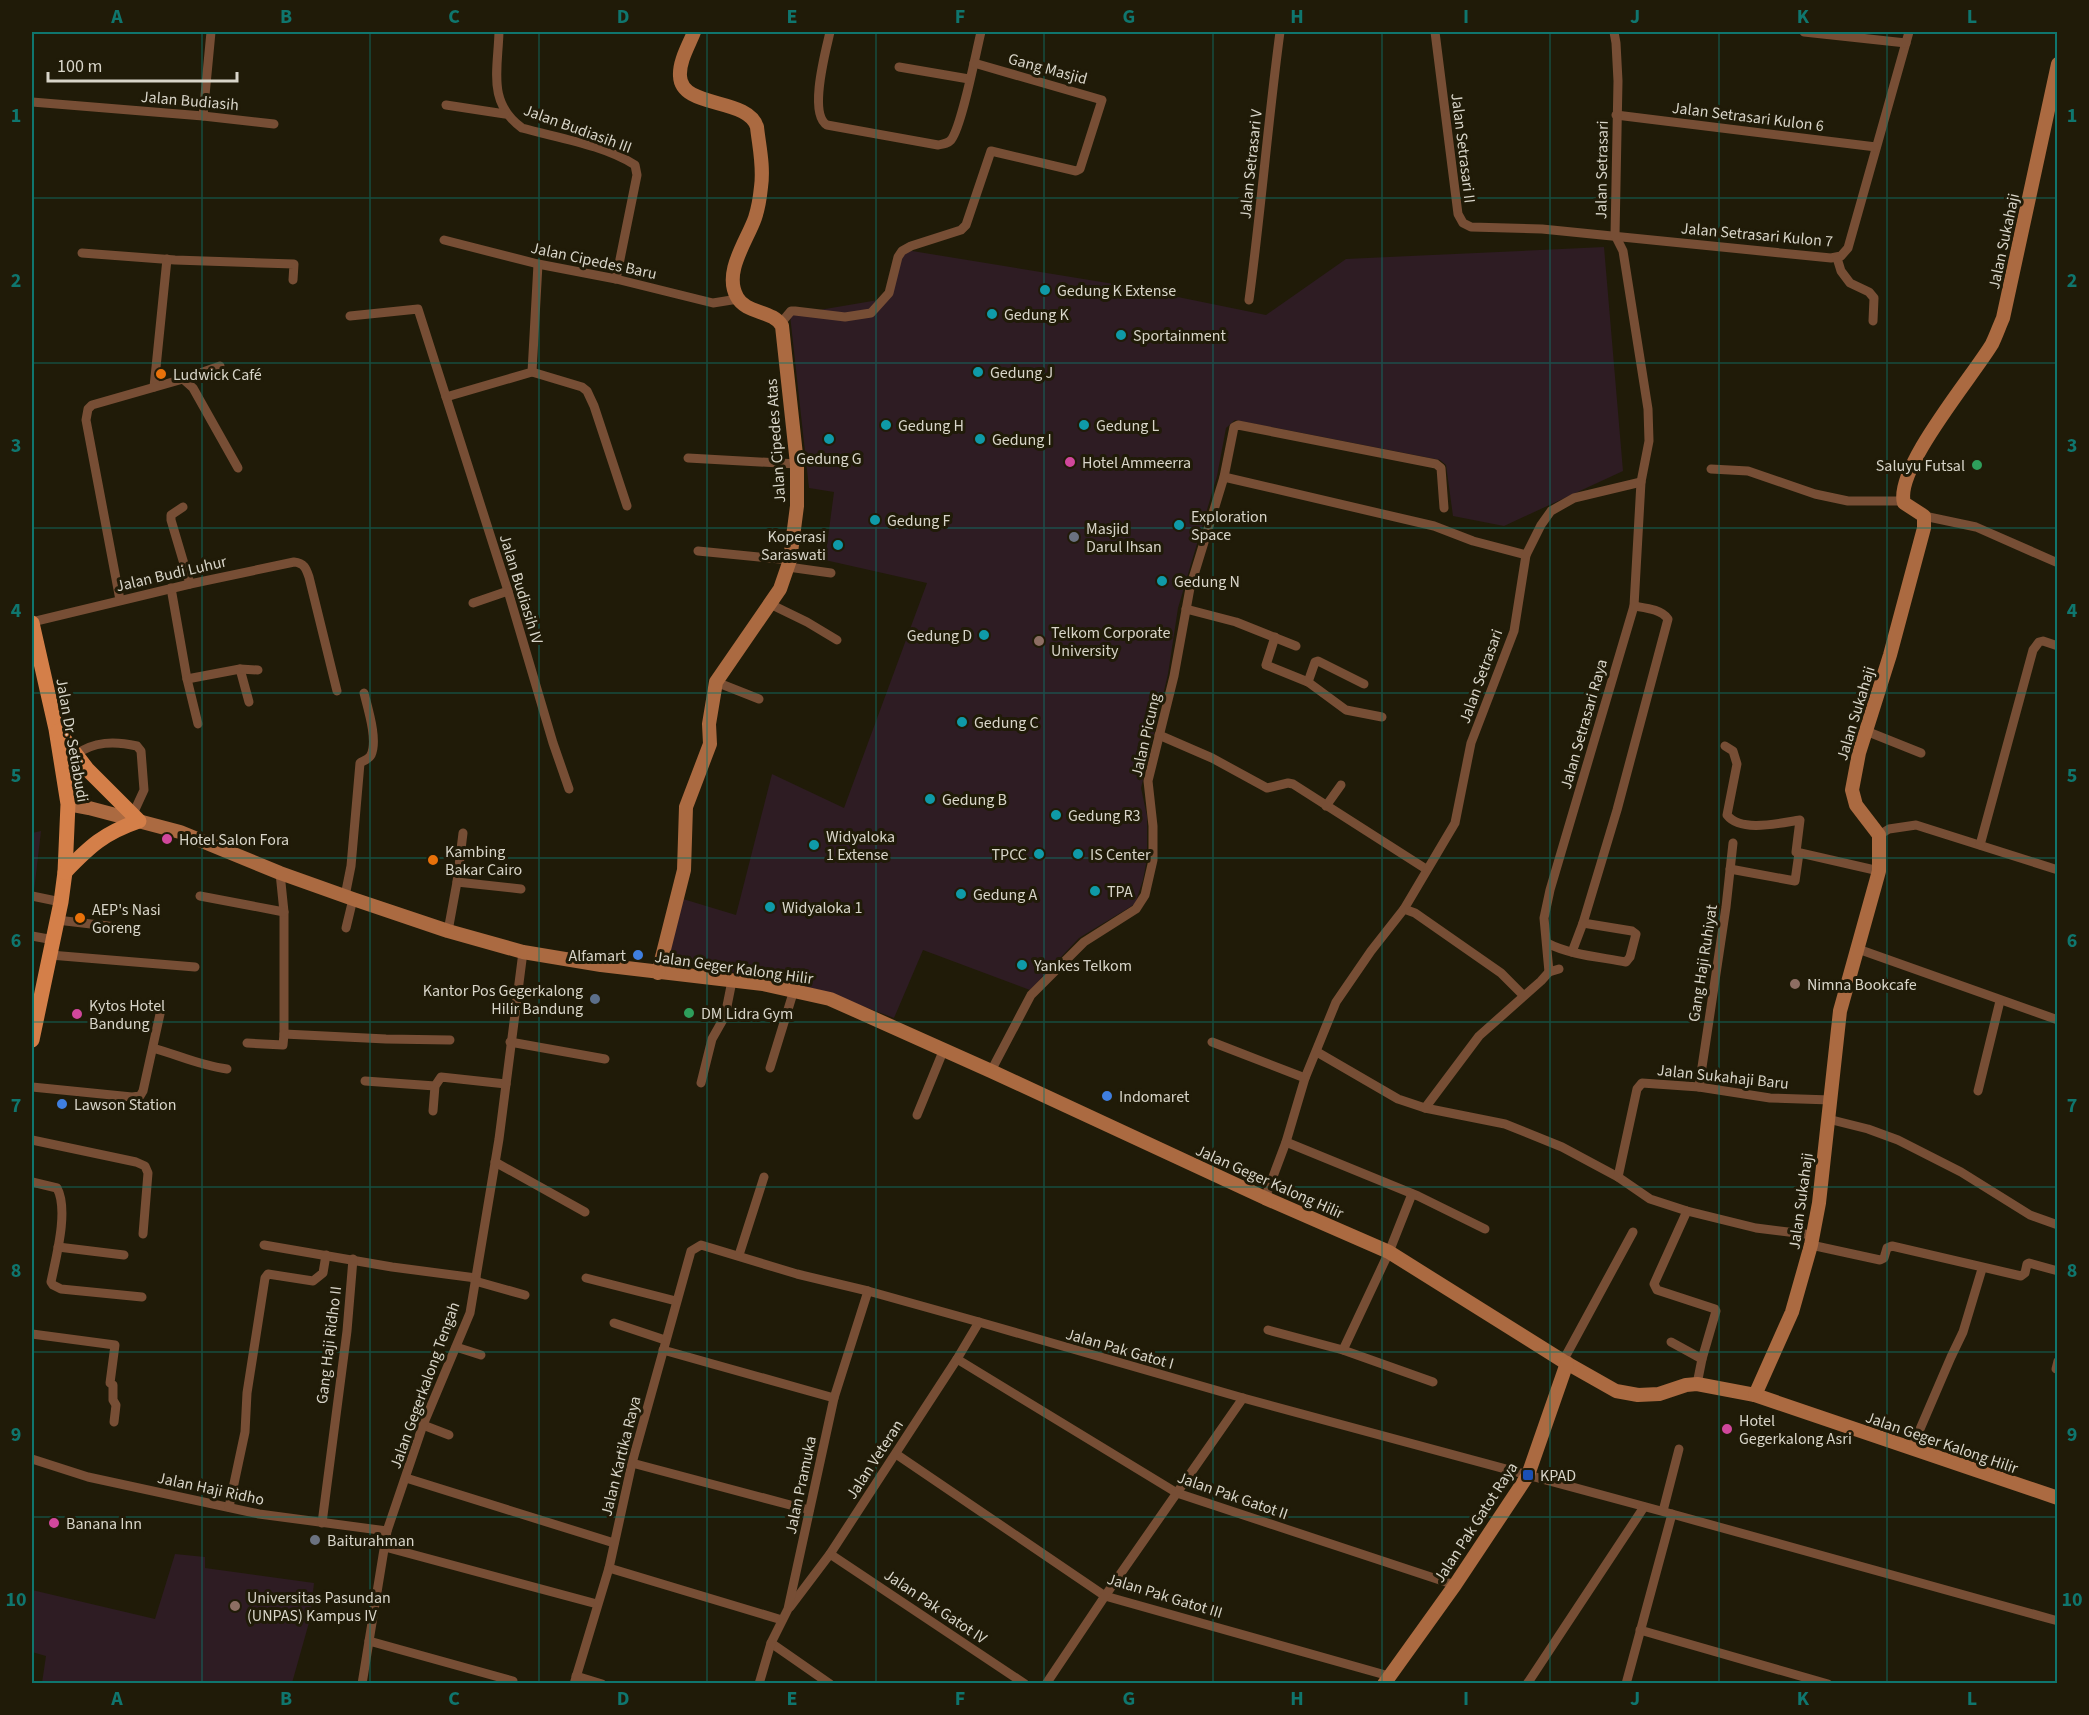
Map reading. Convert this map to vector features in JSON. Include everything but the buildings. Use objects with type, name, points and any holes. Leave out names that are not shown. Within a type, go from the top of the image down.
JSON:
[{"type":"main road","name":"Jalan Dr. Setiabudi","points":[[32,623],[35,650],[56,729],[68,804],[65,872],[61,902],[52,948],[35,1007],[32,1040]]},
{"type":"main road","points":[[56,729],[87,769],[136,818],[90,846],[65,872]]},
{"type":"street","points":[[203,116],[211,32]]},
{"type":"street","name":"Jalan Budiasih III","points":[[499,32],[497,91],[505,114]]},
{"type":"street","points":[[694,32],[684,56],[680,75],[681,83],[697,96],[747,113],[755,120],[757,127],[762,167],[761,186],[755,217],[734,271],[733,289],[738,299],[750,309],[769,315],[781,323]]},
{"type":"street","points":[[830,32],[822,69],[818,105],[819,118],[822,123],[938,145],[946,144],[952,138],[981,32]]},
{"type":"street","name":"Jalan Setrasari V","points":[[1249,300],[1260,223],[1280,32]]},
{"type":"street","name":"Jalan Setrasari II","points":[[1435,32],[1458,214],[1463,223],[1471,226],[1615,235]]},
{"type":"street","name":"Jalan Setrasari","points":[[1265,1198],[1286,1142],[1305,1078],[1340,996],[1404,909],[1455,823],[1471,743],[1514,631],[1526,555],[1540,525],[1551,511],[1574,498],[1641,482],[1648,441],[1648,409],[1623,251],[1615,235],[1618,81],[1614,32]]},
{"type":"street","points":[[1804,32],[1906,43]]},
{"type":"street","name":"Jalan Setrasari Kulon 7","points":[[1615,235],[1837,258],[1845,253],[1909,32]]},
{"type":"street","name":"Gang Masjid","points":[[781,323],[791,311],[795,310],[845,317],[871,313],[889,292],[898,257],[902,251],[961,230],[966,225],[991,151],[1076,171],[1080,169],[1102,100],[974,63]]},
{"type":"street","name":"Jalan Sukahaji","points":[[1903,501],[1903,491],[1908,477],[1925,441],[1992,343],[2003,318],[2058,64]]},
{"type":"street","points":[[899,67],[969,79]]},
{"type":"street","name":"Jalan Budiasih","points":[[32,102],[274,124]]},
{"type":"street","name":"Jalan Budiasih III","points":[[446,105],[505,114],[522,128],[605,151],[635,165],[637,174],[616,279]]},
{"type":"street","name":"Jalan Setrasari Kulon 6","points":[[1616,115],[1876,147]]},
{"type":"street","name":"Jalan Cipedes Baru","points":[[444,240],[538,264],[616,279],[713,303],[738,299]]},
{"type":"street","points":[[82,253],[294,264],[293,280]]},
{"type":"street","points":[[1837,258],[1841,270],[1850,283],[1869,292],[1874,298],[1873,321]]},
{"type":"street","points":[[154,387],[167,259]]},
{"type":"street","points":[[532,372],[538,264]]},
{"type":"street","name":"Jalan Budiasih IV","points":[[350,316],[418,309],[569,789]]},
{"type":"street","name":"Jalan Cipedes Atas","points":[[658,973],[684,870],[686,807],[710,744],[709,724],[716,682],[780,589],[789,564],[797,506],[797,464],[781,323]]},
{"type":"street","points":[[120,600],[95,479],[86,420],[88,409],[92,405],[220,366]]},
{"type":"street","points":[[446,397],[532,372],[582,387],[587,391],[594,406],[627,507]]},
{"type":"street","points":[[183,379],[193,388],[238,468]]},
{"type":"street","name":"Jalan Picung","points":[[991,1071],[1031,994],[1084,942],[1123,919],[1140,905],[1145,895],[1153,860],[1153,826],[1148,787],[1174,676],[1186,609],[1224,477],[1233,429],[1238,425],[1436,464],[1441,468],[1444,508]]},
{"type":"street","points":[[688,458],[797,464]]},
{"type":"street","points":[[1711,470],[1748,471],[1815,494],[1848,501],[1903,501],[1924,516],[1976,527],[2058,563]]},
{"type":"street","points":[[1224,477],[1424,523],[1473,541],[1526,555]]},
{"type":"street","name":"Jalan Setrasari Raya","points":[[1549,972],[1544,918],[1634,606],[1641,482]]},
{"type":"street","points":[[183,507],[171,515],[171,520],[190,584]]},
{"type":"street","name":"Jalan Sukahaji","points":[[1755,1395],[1791,1312],[1820,1203],[1840,1011],[1879,871],[1879,835],[1856,805],[1851,790],[1859,753],[1898,625],[1924,528],[1924,516]]},
{"type":"street","points":[[698,551],[789,564],[831,573]]},
{"type":"street","name":"Jalan Budi Luhur","points":[[32,623],[171,588],[294,562],[303,565],[309,577],[337,691]]},
{"type":"street","points":[[171,588],[187,679],[198,724]]},
{"type":"street","points":[[473,603],[508,591]]},
{"type":"street","points":[[770,604],[837,640]]},
{"type":"street","points":[[1572,952],[1617,810],[1668,619],[1658,611],[1634,606]]},
{"type":"street","points":[[1186,609],[1236,622],[1296,646]]},
{"type":"street","points":[[1275,637],[1266,665],[1308,682],[1346,710],[1382,717]]},
{"type":"street","points":[[1980,845],[2033,650],[2039,642],[2043,641],[2058,646]]},
{"type":"street","points":[[1308,682],[1318,661],[1364,684]]},
{"type":"street","points":[[187,679],[240,669],[258,670]]},
{"type":"street","points":[[240,669],[249,702]]},
{"type":"street","points":[[716,682],[759,699]]},
{"type":"street","points":[[346,928],[360,764],[372,753],[372,722],[364,693]]},
{"type":"street","points":[[1866,730],[1921,753]]},
{"type":"street","points":[[1159,735],[1212,758],[1267,788],[1293,784],[1426,870]]},
{"type":"street","points":[[75,755],[86,747],[106,743],[137,746],[141,751],[144,790],[136,818]]},
{"type":"street","points":[[1725,746],[1733,751],[1737,764],[1728,817],[1741,825],[1800,820],[1795,881],[1730,869]]},
{"type":"street","points":[[1326,806],[1341,785]]},
{"type":"street","name":"Jalan Geger Kalong Hilir","points":[[68,804],[136,818],[180,832],[280,873],[349,898],[447,932],[523,952],[658,973],[763,984],[830,999],[944,1049],[1265,1198],[1389,1252],[1565,1362],[1616,1391],[1628,1394],[1662,1394],[1686,1385],[1697,1384],[1755,1395],[1911,1450],[2058,1498]]},
{"type":"street","points":[[1879,835],[1889,829],[1916,825],[2058,870]]},
{"type":"street","points":[[447,932],[457,882],[463,833]]},
{"type":"street","name":"Gang Haji Ruhiyat","points":[[1699,1087],[1733,843]]},
{"type":"street","points":[[1798,853],[1879,871]]},
{"type":"street","points":[[247,1043],[283,1045],[284,912],[280,873]]},
{"type":"street","points":[[457,882],[522,889]]},
{"type":"street","points":[[32,896],[61,902]]},
{"type":"street","points":[[200,896],[284,912]]},
{"type":"street","points":[[1404,909],[1415,913],[1501,974],[1523,995]]},
{"type":"street","points":[[57,920],[125,928]]},
{"type":"street","points":[[1547,943],[1572,952],[1626,962],[1630,957],[1635,932],[1583,923]]},
{"type":"street","points":[[32,936],[52,948],[195,967]]},
{"type":"street","points":[[1858,949],[2058,1020]]},
{"type":"street","name":"Jalan Gegerkalong Tengah","points":[[362,1683],[387,1531],[423,1425],[470,1313],[495,1162],[523,952]]},
{"type":"street","points":[[1425,1108],[1479,1036],[1549,972],[1559,969]]},
{"type":"street","points":[[701,1083],[712,1039],[725,1016],[732,981]]},
{"type":"street","points":[[770,1068],[794,990]]},
{"type":"street","points":[[1978,1091],[2000,1001]]},
{"type":"street","points":[[32,1087],[140,1096],[160,1014]]},
{"type":"street","points":[[284,1034],[450,1040]]},
{"type":"street","points":[[510,1042],[604,1059]]},
{"type":"street","points":[[1212,1042],[1305,1078]]},
{"type":"street","points":[[153,1048],[200,1065],[227,1069]]},
{"type":"street","points":[[917,1115],[944,1049]]},
{"type":"street","points":[[1317,1052],[1398,1099],[1425,1108],[1505,1124],[1562,1147],[1618,1178],[1650,1199],[1687,1211],[1812,1240],[1880,1260],[1884,1258],[1887,1248],[1892,1246],[2021,1276],[2025,1273],[2027,1264],[2030,1263],[2058,1271]]},
{"type":"street","points":[[433,1111],[435,1086],[444,1076],[506,1084]]},
{"type":"street","points":[[365,1080],[435,1086]]},
{"type":"street","name":"Jalan Sukahaji Baru","points":[[1618,1178],[1639,1086],[1646,1082],[1699,1087],[1770,1098],[1831,1100]]},
{"type":"street","points":[[1828,1119],[1868,1129],[1898,1140],[1961,1172],[2030,1215],[2058,1225]]},
{"type":"street","points":[[32,1140],[136,1162],[145,1166],[148,1173],[143,1234]]},
{"type":"street","points":[[1286,1142],[1412,1194],[1485,1229]]},
{"type":"street","points":[[495,1162],[585,1212]]},
{"type":"street","points":[[740,1255],[764,1177]]},
{"type":"street","points":[[32,1182],[57,1188],[62,1205],[58,1247],[51,1282],[53,1285],[61,1289],[142,1296]]},
{"type":"street","points":[[1343,1350],[1389,1252],[1412,1194]]},
{"type":"street","points":[[1687,1211],[1654,1284],[1657,1290],[1716,1310],[1697,1384]]},
{"type":"street","points":[[1565,1362],[1633,1232]]},
{"type":"street","points":[[264,1245],[475,1280],[525,1295]]},
{"type":"street","name":"Jalan Kartika Raya","points":[[575,1680],[609,1568],[632,1463],[676,1301],[691,1251],[697,1245],[705,1245]]},
{"type":"street","name":"Jalan Pak Gatot I","points":[[705,1245],[797,1274],[868,1291],[1243,1398],[2058,1621]]},
{"type":"street","points":[[58,1247],[124,1255]]},
{"type":"street","points":[[229,1507],[245,1432],[247,1394],[265,1278],[268,1274],[313,1281],[323,1273],[326,1255]]},
{"type":"street","name":"Gang Haji Ridho II","points":[[322,1523],[347,1331],[353,1259]]},
{"type":"street","points":[[1911,1450],[1964,1332],[1982,1269]]},
{"type":"street","points":[[586,1278],[676,1301]]},
{"type":"street","name":"Jalan Pramuka","points":[[759,1683],[771,1643],[789,1609],[834,1398],[868,1291]]},
{"type":"street","name":"Jalan Veteran","points":[[789,1609],[830,1554],[979,1322]]},
{"type":"street","points":[[614,1323],[665,1340]]},
{"type":"street","points":[[1268,1330],[1343,1350],[1433,1382]]},
{"type":"street","points":[[32,1334],[115,1345],[110,1383],[113,1385],[113,1400],[116,1405],[114,1422]]},
{"type":"street","points":[[1671,1342],[1702,1359]]},
{"type":"street","points":[[456,1347],[481,1355]]},
{"type":"street","points":[[663,1350],[834,1398]]},
{"type":"street","name":"Jalan Pak Gatot II","points":[[957,1359],[1177,1493],[1455,1585]]},
{"type":"street","name":"Jalan Pak Gatot Raya","points":[[1387,1680],[1455,1585],[1528,1475],[1565,1362]]},
{"type":"street","points":[[1046,1683],[1243,1398]]},
{"type":"street","points":[[423,1425],[449,1435]]},
{"type":"street","points":[[1626,1683],[1667,1513],[1679,1449]]},
{"type":"street","name":"Jalan Pak Gatot III","points":[[896,1454],[1105,1596],[1387,1680]]},
{"type":"street","name":"Jalan Haji Ridho","points":[[32,1459],[87,1477],[229,1507],[322,1523],[387,1531]]},
{"type":"street","points":[[632,1463],[809,1510]]},
{"type":"street","points":[[406,1478],[614,1543]]},
{"type":"street","points":[[1527,1683],[1644,1507]]},
{"type":"street","points":[[385,1547],[597,1604]]},
{"type":"street","name":"Jalan Pak Gatot IV","points":[[830,1554],[1025,1683]]},
{"type":"street","points":[[609,1568],[782,1620]]},
{"type":"street","points":[[1640,1630],[1828,1683]]},
{"type":"street","points":[[369,1641],[513,1681]]},
{"type":"street","points":[[771,1643],[830,1683]]},
{"type":"street","points":[[575,1680],[602,1683]]},
{"type":"shaded area","name":"Telkom Corporate University","points":[[1604,247],[1623,471],[1504,526],[1453,516],[1446,465],[1440,460],[1235,420],[1226,428],[1217,476],[1178,608],[1168,674],[1141,788],[1147,816],[1147,859],[1135,904],[1079,938],[1030,990],[923,950],[894,1018],[820,990],[667,959],[683,899],[736,915],[772,774],[844,808],[927,583],[825,560],[834,492],[809,488],[790,315],[884,299],[900,249],[1114,284],[1266,315],[1346,259]]},
{"type":"shaded area","points":[[41,831],[32,908],[32,833]]},
{"type":"shaded area","name":"Universitas Pasundan (UNPAS) Kampus IV","points":[[175,1554],[205,1557],[205,1568],[314,1583],[310,1619],[292,1683],[42,1683],[46,1656],[32,1652],[32,1590],[155,1619]]},
{"type":"place","name":"Gedung K Extense","points":[[1045,290]]},
{"type":"place","name":"Gedung K","points":[[992,314]]},
{"type":"place","name":"Sportainment","points":[[1121,335]]},
{"type":"place","name":"Gedung J","points":[[978,372]]},
{"type":"place","name":"Ludwick Café","points":[[161,374]]},
{"type":"place","name":"Gedung H","points":[[886,425]]},
{"type":"place","name":"Gedung L","points":[[1084,425]]},
{"type":"place","name":"Gedung G","points":[[829,439]]},
{"type":"place","name":"Gedung I","points":[[980,439]]},
{"type":"place","name":"Hotel Ammeerra","points":[[1070,462]]},
{"type":"place","name":"Saluyu Futsal","points":[[1977,465]]},
{"type":"place","name":"Gedung F","points":[[875,520]]},
{"type":"place","name":"Exploration Space","points":[[1179,525]]},
{"type":"place","name":"Masjid Darul Ihsan","points":[[1074,537]]},
{"type":"place","name":"Koperasi Saraswati","points":[[838,545]]},
{"type":"place","name":"Gedung N","points":[[1162,581]]},
{"type":"place","name":"Gedung D","points":[[984,635]]},
{"type":"place","name":"Telkom Corporate University","points":[[1039,641]]},
{"type":"place","name":"Gedung C","points":[[962,722]]},
{"type":"place","name":"Gedung B","points":[[930,799]]},
{"type":"place","name":"Gedung R3","points":[[1056,815]]},
{"type":"place","name":"Hotel Salon Fora","points":[[167,839]]},
{"type":"place","name":"Widyaloka 1 Extense","points":[[814,845]]},
{"type":"place","name":"TPCC","points":[[1039,854]]},
{"type":"place","name":"IS Center","points":[[1078,854]]},
{"type":"place","name":"Kambing Bakar Cairo","points":[[433,860]]},
{"type":"place","name":"TPA","points":[[1095,891]]},
{"type":"place","name":"Gedung A","points":[[961,894]]},
{"type":"place","name":"Widyaloka 1","points":[[770,907]]},
{"type":"place","name":"AEP's Nasi Goreng","points":[[80,918]]},
{"type":"place","name":"Alfamart","points":[[638,955]]},
{"type":"place","name":"Yankes Telkom","points":[[1022,965]]},
{"type":"place","name":"Nimna Bookcafe","points":[[1795,984]]},
{"type":"place","name":"Kantor Pos Gegerkalong Hilir Bandung","points":[[595,999]]},
{"type":"place","name":"DM Lidra Gym","points":[[689,1013]]},
{"type":"place","name":"Kytos Hotel Bandung","points":[[77,1014]]},
{"type":"place","name":"Indomaret","points":[[1107,1096]]},
{"type":"place","name":"Lawson Station","points":[[62,1104]]},
{"type":"place","name":"Hotel Gegerkalong Asri","points":[[1727,1429]]},
{"type":"place","name":"KPAD","points":[[1528,1475]]},
{"type":"place","name":"Banana Inn","points":[[54,1523]]},
{"type":"place","name":"Baiturahman","points":[[315,1540]]},
{"type":"place","name":"Universitas Pasundan (UNPAS) Kampus IV","points":[[235,1606]]}]
